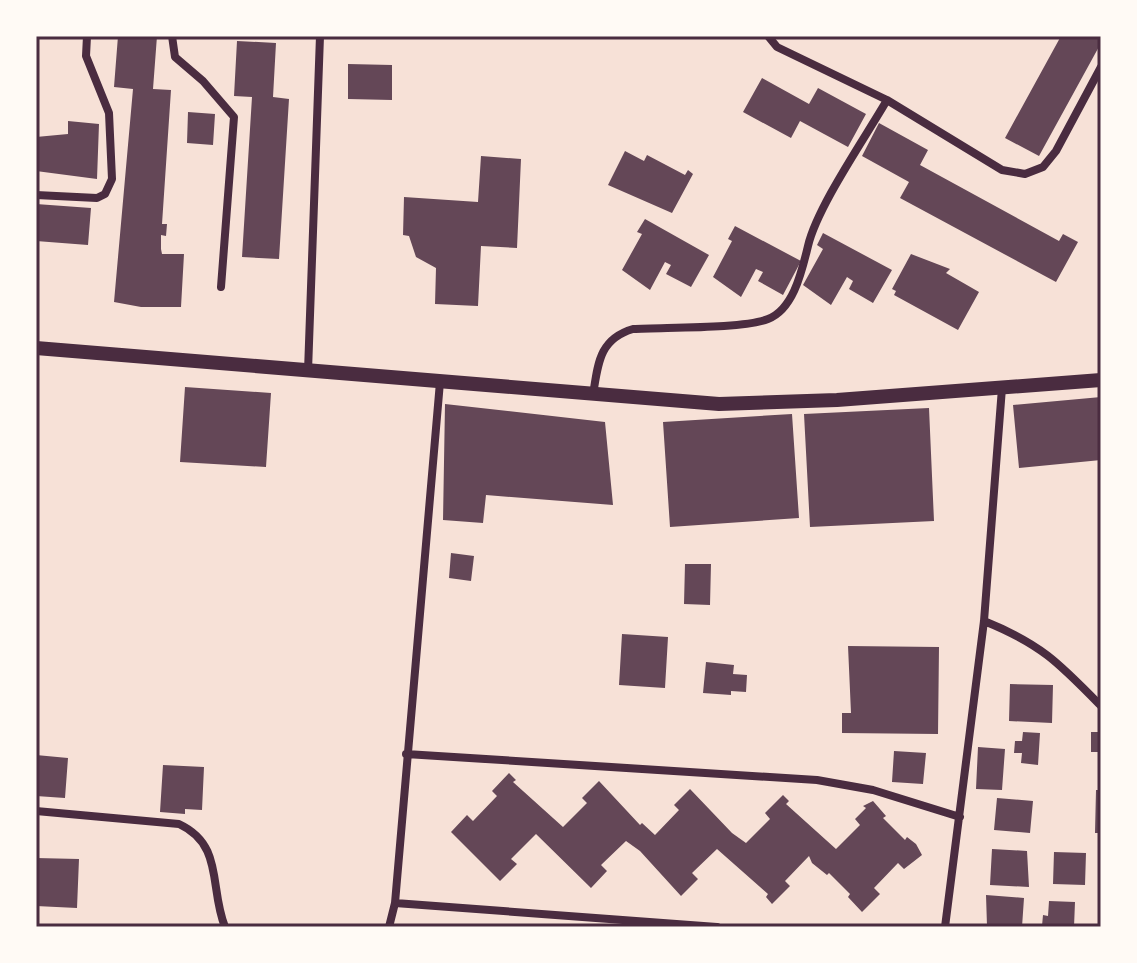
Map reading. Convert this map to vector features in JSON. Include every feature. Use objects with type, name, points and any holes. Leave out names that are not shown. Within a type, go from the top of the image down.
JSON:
[{"type":"street","points":[[36,195],[97,198],[105,194],[112,179],[109,113],[86,56],[87,36]]},
{"type":"street","points":[[172,36],[175,57],[203,81],[234,117],[221,287]]},
{"type":"street","points":[[308,371],[320,36]]},
{"type":"street","points":[[768,36],[777,47],[887,100],[1002,170],[1025,174],[1043,167],[1056,151],[1098,78],[1101,67]]},
{"type":"street","points":[[593,395],[599,359],[605,344],[617,334],[633,329],[757,322],[781,311],[806,261],[808,246],[831,196],[887,100]]},
{"type":"street","points":[[36,348],[719,404],[776,403],[1101,380]]},
{"type":"street","points":[[389,927],[395,903],[440,382]]},
{"type":"street","points":[[945,927],[984,621],[1002,388]]},
{"type":"street","points":[[984,621],[1027,639],[1050,654],[1101,706]]},
{"type":"street","points":[[406,754],[817,780],[873,790],[960,817]]},
{"type":"street","points":[[36,811],[179,824],[196,832],[206,844],[225,927]]},
{"type":"street","points":[[395,903],[717,927]]},
{"type":"building","points":[[118,36],[157,36],[153,89],[171,90],[162,224],[167,224],[166,236],[161,235],[161,249],[162,254],[184,254],[181,307],[141,307],[114,302],[133,89],[114,87]]},
{"type":"building","points":[[1061,36],[1101,36],[1101,43],[1039,156],[1005,138]]},
{"type":"building","points":[[237,41],[276,43],[273,97],[289,99],[279,259],[242,257],[252,97],[234,96]]},
{"type":"building","points":[[348,64],[392,65],[392,100],[348,99]]},
{"type":"building","points":[[762,78],[809,104],[818,88],[866,114],[848,147],[800,121],[791,138],[743,112]]},
{"type":"building","points":[[188,112],[215,114],[213,145],[187,143]]},
{"type":"building","points":[[68,121],[99,124],[97,179],[36,171],[36,137],[68,134]]},
{"type":"building","points":[[879,123],[928,150],[920,165],[1059,241],[1063,234],[1078,242],[1056,282],[900,198],[909,182],[862,156]]},
{"type":"building","points":[[625,151],[644,161],[647,155],[685,175],[688,170],[693,174],[672,213],[608,185]]},
{"type":"building","points":[[481,156],[521,159],[517,248],[481,246],[478,306],[435,304],[436,268],[416,257],[409,236],[403,235],[404,197],[478,202]]},
{"type":"building","points":[[36,204],[91,208],[88,245],[36,241]]},
{"type":"building","points":[[645,219],[709,255],[691,287],[666,274],[671,265],[665,262],[650,290],[622,270],[642,234],[637,232]]},
{"type":"building","points":[[735,226],[801,261],[783,295],[758,281],[763,272],[756,269],[741,297],[713,277],[732,241],[728,239]]},
{"type":"building","points":[[823,233],[892,270],[873,303],[849,289],[853,281],[847,277],[831,305],[803,285],[823,249],[817,245]]},
{"type":"building","points":[[911,254],[950,269],[946,273],[979,292],[958,330],[894,295],[896,291],[892,289]]},
{"type":"building","points":[[185,387],[271,393],[266,467],[180,462]]},
{"type":"building","points":[[1101,397],[1101,460],[1019,468],[1013,405]]},
{"type":"building","points":[[445,404],[605,422],[613,505],[486,495],[483,523],[443,520]]},
{"type":"building","points":[[929,408],[934,521],[810,527],[804,414]]},
{"type":"building","points":[[792,414],[799,518],[670,527],[663,422]]},
{"type":"building","points":[[451,553],[474,556],[471,581],[449,578]]},
{"type":"building","points":[[685,564],[711,564],[710,605],[684,604]]},
{"type":"building","points":[[622,634],[668,637],[665,688],[619,685]]},
{"type":"building","points":[[848,646],[939,647],[938,734],[842,733],[842,713],[851,713]]},
{"type":"building","points":[[706,662],[734,665],[733,674],[747,675],[746,692],[731,691],[731,695],[703,693]]},
{"type":"building","points":[[1010,684],[1053,685],[1052,723],[1009,721]]},
{"type":"building","points":[[1023,732],[1040,733],[1038,765],[1021,763],[1022,753],[1014,753],[1015,741],[1022,741]]},
{"type":"building","points":[[1091,732],[1101,732],[1101,752],[1091,752]]},
{"type":"building","points":[[978,747],[1005,749],[1002,790],[976,789]]},
{"type":"building","points":[[894,751],[926,753],[923,784],[892,782]]},
{"type":"building","points":[[36,755],[68,758],[65,798],[36,796]]},
{"type":"building","points":[[163,765],[204,767],[202,810],[185,809],[185,814],[160,812]]},
{"type":"building","points":[[509,773],[516,780],[513,782],[563,827],[587,803],[582,798],[599,781],[640,825],[642,823],[655,835],[679,810],[674,805],[690,789],[732,833],[746,843],[770,819],[765,813],[783,795],[789,801],[786,804],[836,849],[860,825],[855,819],[866,808],[863,806],[873,801],[886,816],[883,818],[905,840],[907,837],[916,844],[922,855],[904,869],[898,863],[874,888],[880,894],[862,912],[848,897],[850,894],[829,873],[827,875],[812,863],[809,856],[785,881],[790,886],[772,904],[766,897],[768,894],[717,849],[692,873],[698,879],[681,896],[640,851],[626,841],[601,865],[607,871],[591,888],[536,834],[511,859],[517,864],[500,881],[451,832],[467,815],[473,821],[497,796],[492,791]]},
{"type":"building","points":[[1096,790],[1101,790],[1101,833],[1095,833]]},
{"type":"building","points":[[997,798],[1033,801],[1030,833],[994,830]]},
{"type":"building","points":[[992,849],[1027,851],[1029,887],[990,885]]},
{"type":"building","points":[[1054,852],[1086,853],[1085,885],[1053,884]]},
{"type":"building","points":[[36,858],[79,859],[77,908],[36,906]]},
{"type":"building","points":[[986,895],[1024,898],[1022,927],[987,926]]},
{"type":"building","points":[[1049,901],[1075,902],[1074,927],[1042,926],[1043,915],[1048,916]]}]
